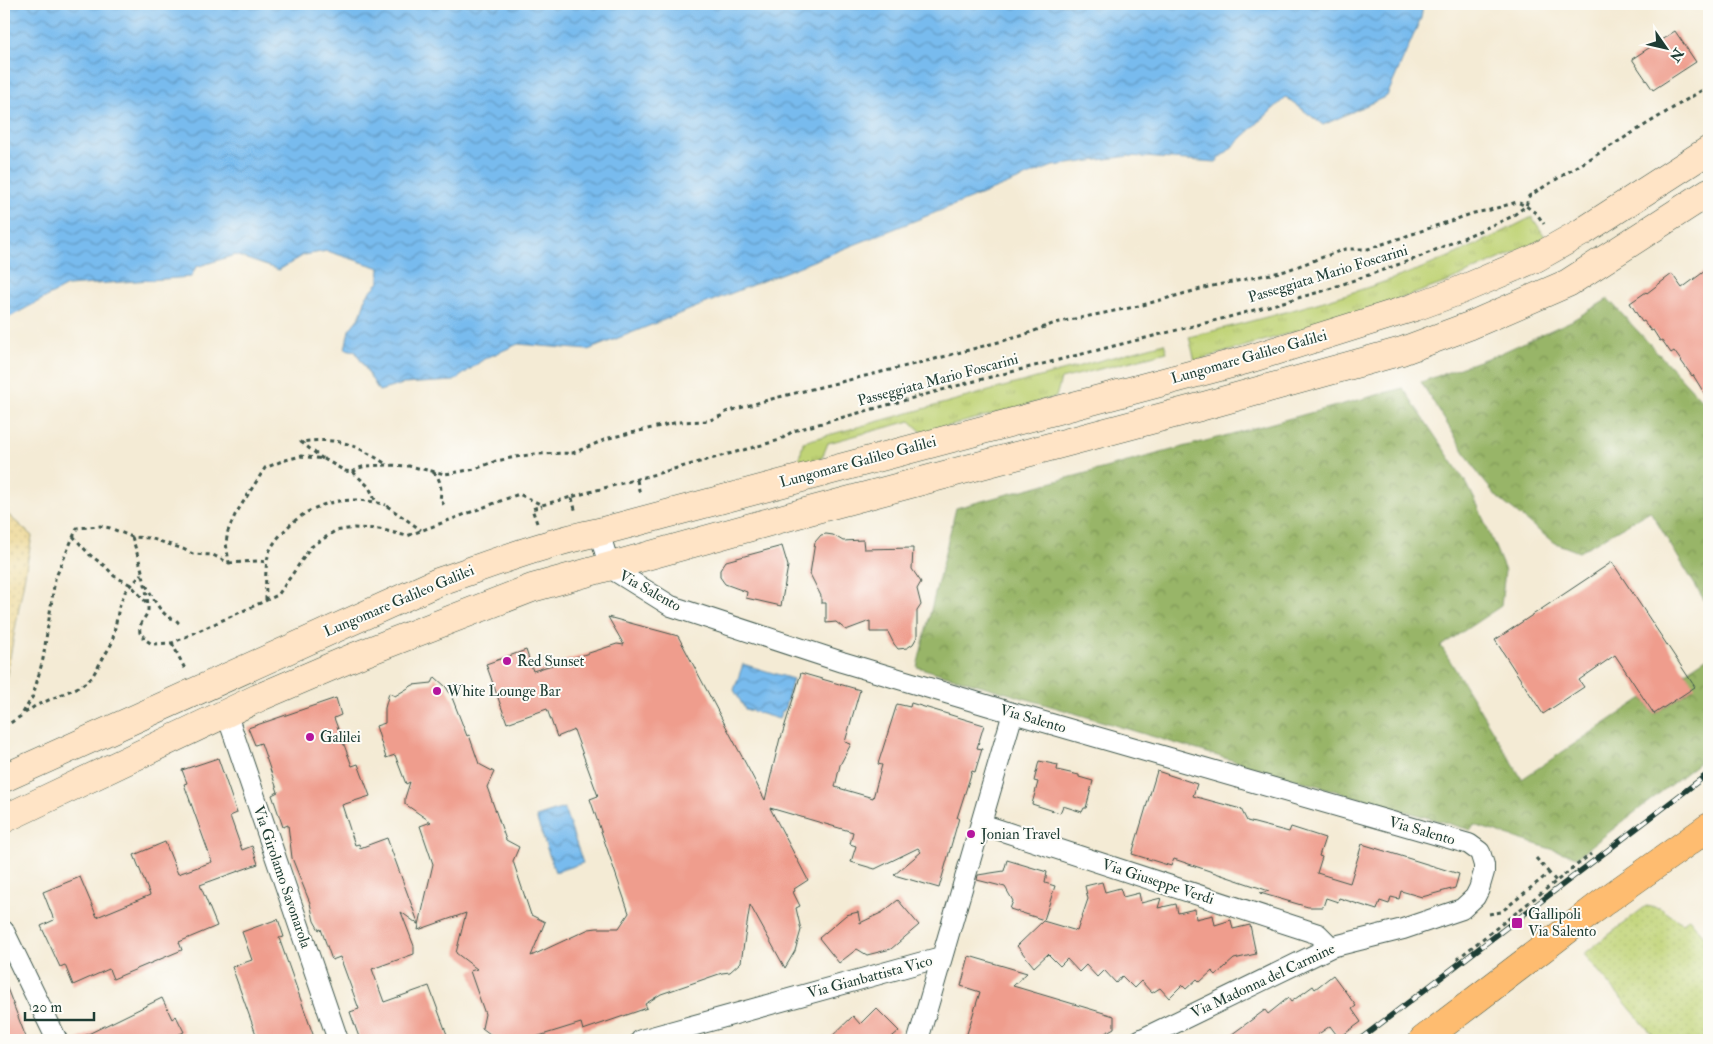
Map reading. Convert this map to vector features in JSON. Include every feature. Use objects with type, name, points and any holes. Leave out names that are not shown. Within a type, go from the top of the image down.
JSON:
[{"type":"main road","name":"Lungomare Galileo Galilei","points":[[4,778],[438,582],[512,556],[580,536],[1246,360],[1415,308],[1499,275],[1558,246],[1709,150]]},
{"type":"main road","points":[[4,818],[226,715],[258,698],[452,618],[532,588],[1402,351],[1469,326],[1568,283],[1709,192]]},
{"type":"main road","points":[[214,682],[226,715]]},
{"type":"main road","points":[[1423,1040],[1605,901],[1709,827]]},
{"type":"street","name":"Via Salento","points":[[599,532],[610,568],[671,606],[842,662],[1469,844],[1480,852],[1484,872]]},
{"type":"street","name":"Via Gianbattista Vico","points":[[651,1039],[941,957],[1013,713]]},
{"type":"street","name":"Via Girolamo Savonarola","points":[[226,715],[338,1040]]},
{"type":"street","name":"Via Giuseppe Verdi","points":[[981,824],[1318,934],[1331,947]]},
{"type":"street","name":"Via Madonna del Carmine","points":[[1140,1040],[1331,947],[1404,929],[1452,914],[1462,909],[1475,897],[1484,872]]},
{"type":"street","points":[[4,931],[57,1040]]},
{"type":"street","points":[[918,1040],[941,957]]},
{"type":"path","name":"Passeggiata Mario Foscarini","points":[[542,505],[780,440],[793,431],[952,387],[1229,317],[1323,291],[1417,258],[1511,217],[1526,206],[1529,196],[1709,86]]},
{"type":"path","points":[[387,465],[372,453],[350,444],[327,440],[301,442],[324,459],[346,471],[353,472],[366,466],[387,465],[409,466],[445,474],[458,472],[516,457],[535,454],[572,453],[609,438],[678,422],[707,421],[736,409],[943,357],[1021,336],[1056,323],[1139,306],[1208,287],[1285,271],[1345,249],[1368,249],[1474,213],[1517,202],[1537,214],[1558,246]]},
{"type":"path","points":[[229,563],[226,543],[228,531],[235,515],[265,468],[301,456],[324,459]]},
{"type":"path","points":[[431,470],[440,480],[442,493],[440,499],[444,505]]},
{"type":"path","points":[[353,472],[369,487],[377,502]]},
{"type":"path","points":[[146,585],[149,610],[139,628],[140,633],[152,644],[172,643],[278,595],[311,547],[335,531],[354,528],[379,529],[407,536],[519,494],[542,505]]},
{"type":"path","points":[[266,600],[270,551],[277,538],[295,519],[312,509],[329,503],[348,500],[377,502],[386,505],[422,530]]},
{"type":"path","points":[[528,526],[537,523],[532,510],[542,505]]},
{"type":"path","points":[[21,716],[33,696],[44,659],[56,579],[77,528],[100,526],[110,528],[132,537],[150,538],[193,554],[213,555],[229,563],[268,562]]},
{"type":"path","points":[[73,536],[90,555],[106,567],[114,576],[130,585],[147,603]]},
{"type":"path","points":[[132,537],[146,585],[158,607],[171,619],[176,619],[178,622],[176,624]]},
{"type":"path","points":[[4,727],[35,706],[81,686],[92,677],[112,643],[119,607],[130,585],[142,573]]},
{"type":"path","points":[[172,643],[185,669]]},
{"type":"path","points":[[1457,959],[1591,854]]},
{"type":"path","points":[[1536,858],[1556,882]]},
{"type":"path","points":[[1481,916],[1501,912],[1549,873]]},
{"type":"green space","points":[[1532,217],[1546,238],[1450,281],[1372,309],[1195,361],[1189,337],[1322,302],[1401,276],[1467,249]]},
{"type":"green space","points":[[1608,299],[1709,408],[1709,608],[1650,511],[1579,552],[1553,542],[1498,498],[1479,475],[1421,382],[1501,353],[1571,321]]},
{"type":"green space","points":[[1164,343],[1167,352],[1061,379],[1056,397],[923,433],[910,421],[828,443],[822,458],[798,467],[803,442]]},
{"type":"green space","points":[[1403,388],[1467,484],[1505,571],[1501,606],[1441,646],[1522,779],[1643,698],[1654,714],[1694,688],[1685,672],[1709,656],[1709,755],[1577,857],[1474,825],[1471,830],[917,667],[956,508]]},
{"type":"green space","points":[[1646,906],[1660,908],[1682,923],[1689,918],[1709,942],[1709,1030],[1701,1040],[1656,1039],[1584,954]]},
{"type":"sand","points":[[4,511],[32,536],[4,690]]},
{"type":"water","points":[[4,4],[1423,4],[1421,18],[1387,96],[1323,125],[1286,97],[1216,162],[1129,156],[1053,166],[588,350],[518,344],[484,359],[454,381],[403,384],[379,391],[355,351],[345,349],[349,330],[360,316],[367,295],[379,282],[380,268],[327,251],[304,255],[279,270],[235,255],[196,267],[191,277],[67,286],[4,320]]},
{"type":"water","points":[[743,664],[793,679],[784,711],[782,711],[779,719],[745,709],[734,690]]},
{"type":"water","points":[[564,808],[583,863],[555,872],[536,817]]},
{"type":"building","points":[[1675,31],[1696,62],[1653,90],[1632,59]]},
{"type":"building","points":[[1709,268],[1709,401],[1693,375],[1674,351],[1671,353],[1653,330],[1651,331],[1644,321],[1642,322],[1630,303],[1672,274],[1682,288]]},
{"type":"building","points":[[821,535],[833,535],[843,541],[863,540],[864,549],[913,548],[912,569],[921,582],[917,589],[921,605],[917,611],[917,637],[913,644],[907,648],[898,649],[888,632],[870,632],[870,621],[846,630],[836,622],[826,623],[826,603],[821,603],[821,596],[810,574],[815,542]]},
{"type":"building","points":[[782,546],[788,566],[781,606],[746,598],[747,592],[725,584],[720,577],[720,570],[726,561]]},
{"type":"building","points":[[1612,562],[1695,687],[1654,714],[1615,655],[1579,680],[1584,687],[1543,714],[1495,640]]},
{"type":"building","points":[[608,617],[678,636],[765,800],[780,738],[801,673],[860,690],[845,742],[851,744],[840,765],[835,787],[873,798],[882,765],[878,764],[897,704],[910,707],[911,703],[984,725],[977,748],[982,749],[975,772],[972,771],[957,818],[959,818],[939,888],[894,875],[921,852],[918,848],[875,869],[851,862],[856,846],[850,844],[853,832],[770,808],[808,880],[794,889],[795,891],[793,892],[800,906],[796,908],[801,930],[795,951],[785,968],[750,905],[741,962],[730,972],[661,994],[645,1004],[647,1008],[583,1030],[581,1023],[526,1040],[498,1040],[482,1028],[485,1014],[470,971],[477,969],[456,953],[466,913],[418,930],[433,864],[420,826],[431,822],[405,804],[410,782],[406,784],[395,755],[386,758],[376,726],[385,723],[385,708],[389,693],[395,696],[413,685],[432,683],[435,677],[446,687],[451,695],[467,736],[469,735],[479,764],[494,772],[487,787],[506,840],[519,847],[513,861],[531,915],[545,922],[531,956],[589,929],[619,928],[629,913],[590,799],[598,796],[574,730],[557,737],[547,709],[507,723],[486,664],[526,650],[533,671],[617,644],[624,645]]},
{"type":"building","points":[[336,698],[341,715],[334,718],[352,766],[358,764],[370,796],[342,805],[355,845],[359,844],[360,848],[387,838],[419,925],[401,912],[414,946],[414,954],[372,969],[384,1002],[429,986],[449,1040],[360,1040],[350,1012],[359,1009],[340,957],[332,960],[321,929],[319,930],[314,921],[310,903],[292,858],[288,825],[283,827],[272,795],[278,792],[261,743],[255,745],[248,728]]},
{"type":"building","points":[[218,758],[237,813],[230,816],[242,850],[252,846],[258,864],[200,885],[217,926],[179,942],[182,950],[113,979],[109,969],[73,985],[65,965],[60,967],[41,926],[54,920],[43,892],[80,877],[97,917],[150,895],[134,855],[165,842],[178,874],[212,862],[184,784],[187,783],[182,770]]},
{"type":"building","points":[[1039,761],[1058,765],[1057,770],[1079,775],[1079,777],[1093,781],[1086,808],[1082,812],[1063,806],[1060,813],[1032,804],[1038,782],[1034,781]]},
{"type":"building","points":[[1157,771],[1197,784],[1193,796],[1241,809],[1247,821],[1289,832],[1291,827],[1325,838],[1319,856],[1322,857],[1317,873],[1350,883],[1362,844],[1459,874],[1455,888],[1422,897],[1401,891],[1399,899],[1391,897],[1389,904],[1380,901],[1377,910],[1339,898],[1338,902],[1326,898],[1323,907],[1308,907],[1260,893],[1269,891],[1174,859],[1171,866],[1132,854]]},
{"type":"building","points":[[1007,860],[1047,872],[1045,883],[1055,886],[1044,920],[1010,909],[1013,901],[1005,887],[977,880],[978,875],[1004,871]]},
{"type":"building","points":[[1102,882],[1105,892],[1120,888],[1123,897],[1139,893],[1141,903],[1161,898],[1158,908],[1176,904],[1178,913],[1195,909],[1196,919],[1213,915],[1215,925],[1231,920],[1233,929],[1250,925],[1256,954],[1234,959],[1216,975],[1212,971],[1200,982],[1197,979],[1186,989],[1182,985],[1169,998],[1160,988],[1152,993],[1141,981],[1134,988],[1122,976],[1116,983],[1104,970],[1097,977],[1086,965],[1079,972],[1067,959],[1060,966],[1048,954],[1034,967],[1017,946],[1043,921],[1077,931],[1088,899],[1085,886]]},
{"type":"building","points":[[898,900],[919,925],[891,949],[867,955],[857,949],[839,963],[819,938],[846,915],[858,912],[860,923],[883,912]]},
{"type":"building","points":[[278,919],[284,937],[279,938],[315,1040],[258,1040],[232,967],[252,960],[242,932]]},
{"type":"building","points":[[969,956],[1027,973],[1013,986],[1114,1016],[1114,1028],[1100,1036],[1099,1040],[965,1040],[980,992],[961,986]]},
{"type":"building","points":[[1333,975],[1356,1006],[1352,1009],[1361,1022],[1339,1038],[1330,1026],[1310,1040],[1224,1040],[1265,1010],[1268,1014],[1288,998],[1291,1002],[1313,986],[1315,989]]},
{"type":"building","points":[[5,983],[27,1040],[4,1040]]},
{"type":"building","points":[[162,998],[172,1019],[176,1016],[184,1032],[167,1040],[76,1040]]},
{"type":"building","points":[[876,1008],[899,1031],[888,1040],[828,1040],[853,1016],[860,1024]]},
{"type":"railway","points":[[1359,1040],[1709,773]]},
{"type":"place","name":"Red Sunset","points":[[507,661]]},
{"type":"place","name":"White Lounge Bar","points":[[437,691]]},
{"type":"place","name":"Galilei","points":[[310,737]]},
{"type":"place","name":"Jonian Travel","points":[[971,834]]},
{"type":"place","name":"Gallipoli Via Salento","points":[[1517,923]]}]
